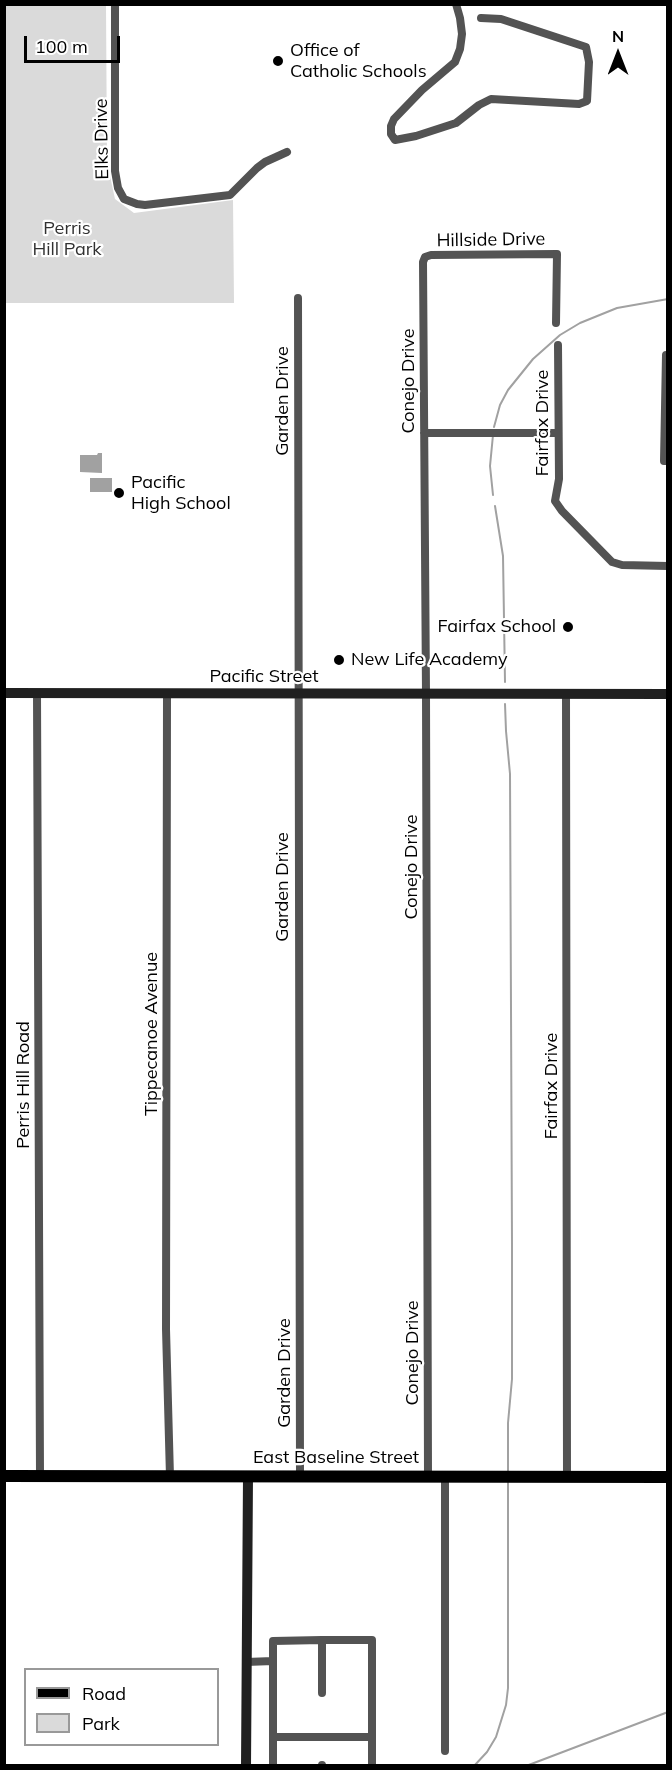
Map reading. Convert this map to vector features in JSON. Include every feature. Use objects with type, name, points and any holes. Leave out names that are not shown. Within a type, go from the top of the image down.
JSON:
[{"type":"main road","name":"East Baseline Street","points":[[4,1476],[668,1477]]},
{"type":"street","name":"Elks Drive","points":[[115,4],[115,171],[118,188],[124,199],[146,205],[230,195],[265,162],[287,153]]},
{"type":"street","points":[[456,4],[462,34],[455,62],[422,90],[394,119],[391,134],[395,140],[456,123],[479,105],[491,99],[579,104],[586,101],[589,62],[586,47],[501,19],[481,18]]},
{"type":"street","name":"Hillside Drive","points":[[425,257],[431,255],[557,255],[556,323]]},
{"type":"street","name":"Conejo Drive","points":[[425,257],[423,262],[428,1476]]},
{"type":"street","name":"Garden Drive","points":[[298,298],[300,1476]]},
{"type":"street","name":"Fairfax Drive","points":[[558,345],[559,478],[555,501],[612,562],[622,565],[668,566]]},
{"type":"street","points":[[666,461],[667,355]]},
{"type":"street","points":[[424,433],[558,433]]},
{"type":"street","name":"Pacific Street","points":[[4,693],[668,694]]},
{"type":"street","name":"Perris Hill Road","points":[[37,693],[40,1476]]},
{"type":"street","name":"Tippecanoe Avenue","points":[[167,694],[166,1329],[170,1477]]},
{"type":"street","name":"Fairfax Drive","points":[[566,695],[567,1477]]},
{"type":"street","points":[[246,1766],[248,1476]]},
{"type":"street","points":[[445,1476],[445,1751]]},
{"type":"street","points":[[322,1640],[322,1693]]},
{"type":"street","points":[[273,1766],[273,1641],[372,1640],[372,1766]]},
{"type":"street","points":[[246,1662],[273,1661]]},
{"type":"street","points":[[274,1737],[372,1737]]},
{"type":"green space","name":"Perris Hill Park","points":[[5,4],[106,5],[107,162],[115,199],[134,213],[233,200],[234,303],[5,303]]},
{"type":"shaded area","points":[[102,453],[102,473],[80,472],[80,455],[97,455]]},
{"type":"shaded area","points":[[90,478],[112,478],[112,492],[90,492]]},
{"type":"waterway","points":[[494,427],[500,405],[508,390],[533,359],[560,335],[580,323],[617,308],[668,299]]},
{"type":"waterway","points":[[493,435],[490,466],[493,495]]},
{"type":"waterway","points":[[495,506],[503,556],[505,682]]},
{"type":"waterway","points":[[505,704],[510,774],[512,1245],[512,1379],[508,1423],[508,1472]]},
{"type":"waterway","points":[[474,1766],[487,1752],[496,1737],[506,1705],[508,1688],[508,1481]]},
{"type":"waterway","points":[[526,1766],[668,1712]]},
{"type":"place","name":"Office of Catholic Schools","points":[[278,61]]},
{"type":"place","name":"Pacific High School","points":[[119,493]]},
{"type":"place","name":"Fairfax School","points":[[568,627]]},
{"type":"place","name":"New Life Academy","points":[[339,660]]}]
